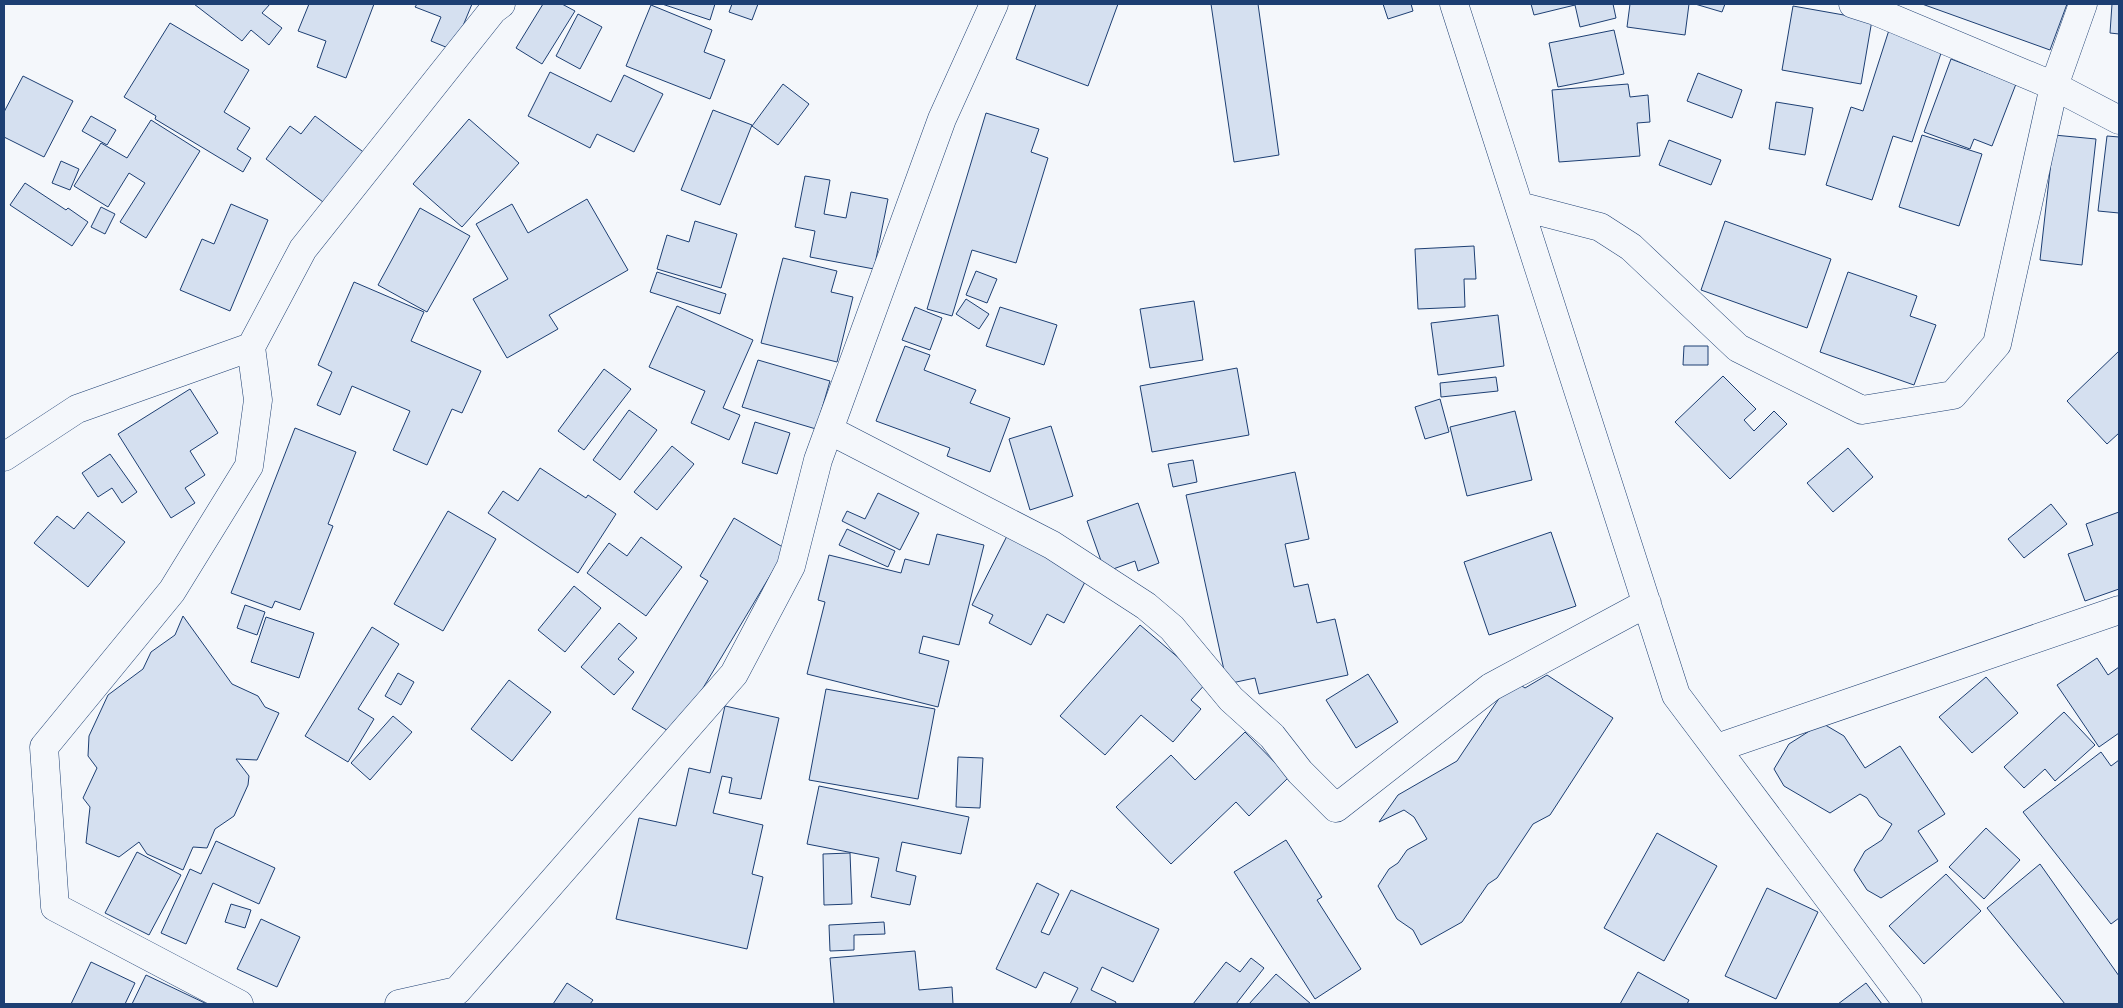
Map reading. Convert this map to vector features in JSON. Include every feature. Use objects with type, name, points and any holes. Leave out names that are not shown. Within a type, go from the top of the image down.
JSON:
[{"type":"street","points":[[239,1004],[55,907],[44,747],[172,591],[249,466],[258,400],[250,347],[303,249],[493,10],[501,4]]},
{"type":"street","points":[[399,1004],[457,991],[734,674],[791,566],[818,460],[942,119],[994,4]]},
{"type":"street","points":[[1454,4],[1676,695],[1908,1004]]},
{"type":"street","points":[[1853,4],[1875,11],[2054,86],[2119,120]]},
{"type":"street","points":[[1519,206],[1600,227],[1631,247],[1738,348],[1862,410],[1953,395],[1997,344],[2054,86],[2083,4]]},
{"type":"street","points":[[4,457],[77,409],[250,347]]},
{"type":"street","points":[[829,430],[1052,545],[1146,606],[1172,628],[1231,698],[1272,736],[1300,772],[1336,808],[1491,687],[1647,603]]},
{"type":"street","points":[[1717,748],[2119,610]]},
{"type":"building","points":[[194,4],[270,4],[262,13],[282,28],[269,45],[251,30],[242,41]]},
{"type":"building","points":[[309,4],[374,4],[346,78],[317,67],[326,41],[298,31]]},
{"type":"building","points":[[417,4],[472,4],[453,50],[431,41],[441,17],[415,7]]},
{"type":"building","points":[[543,4],[562,4],[575,11],[542,64],[516,48]]},
{"type":"building","points":[[662,4],[715,4],[710,20]]},
{"type":"building","points":[[732,4],[758,4],[752,20],[729,12]]},
{"type":"building","points":[[1036,4],[1118,4],[1088,86],[1016,59]]},
{"type":"building","points":[[1211,4],[1258,4],[1279,155],[1234,162]]},
{"type":"building","points":[[1383,4],[1411,4],[1413,11],[1388,19]]},
{"type":"building","points":[[1531,4],[1613,4],[1616,18],[1580,27],[1575,5],[1534,15]]},
{"type":"building","points":[[1630,4],[1689,4],[1685,35],[1627,27]]},
{"type":"building","points":[[1695,4],[1725,4],[1722,12]]},
{"type":"building","points":[[1922,4],[2067,4],[2050,50]]},
{"type":"building","points":[[2112,4],[2119,4],[2119,34],[2110,33]]},
{"type":"building","points":[[651,5],[712,30],[704,52],[725,60],[710,99],[626,66]]},
{"type":"building","points":[[1793,6],[1872,20],[1861,84],[1782,70]]},
{"type":"building","points":[[578,14],[602,27],[580,69],[556,56]]},
{"type":"building","points":[[170,23],[249,70],[224,112],[250,128],[237,149],[251,158],[243,172],[155,119],[156,116],[124,97]]},
{"type":"building","points":[[1614,30],[1624,74],[1558,87],[1549,43]]},
{"type":"building","points":[[1889,30],[1943,47],[1912,142],[1893,136],[1872,200],[1826,185],[1851,107],[1863,111]]},
{"type":"building","points":[[1951,59],[2016,84],[1992,146],[1974,139],[1970,149],[1924,132]]},
{"type":"building","points":[[550,72],[611,102],[624,75],[663,94],[634,152],[597,134],[590,148],[528,116]]},
{"type":"building","points":[[1698,73],[1742,90],[1732,118],[1687,101]]},
{"type":"building","points":[[23,76],[73,101],[44,157],[4,137],[4,112]]},
{"type":"building","points":[[783,84],[809,104],[778,145],[752,126]]},
{"type":"building","points":[[1628,84],[1630,97],[1648,95],[1650,122],[1637,123],[1640,156],[1559,162],[1552,90]]},
{"type":"building","points":[[1776,102],[1813,108],[1805,155],[1769,149]]},
{"type":"building","points":[[713,110],[752,125],[720,205],[681,190]]},
{"type":"building","points":[[986,113],[1039,129],[1031,152],[1048,158],[1016,263],[972,250],[952,316],[927,309]]},
{"type":"building","points":[[91,116],[116,130],[107,145],[82,131]]},
{"type":"building","points":[[315,116],[366,154],[327,205],[266,159],[290,126],[301,134]]},
{"type":"building","points":[[469,119],[519,163],[462,227],[413,184]]},
{"type":"building","points":[[151,120],[200,151],[146,238],[120,222],[145,183],[129,173],[108,207],[74,186],[101,143],[127,158]]},
{"type":"building","points":[[1922,135],[1982,154],[1959,226],[1899,207]]},
{"type":"building","points":[[2054,135],[2096,139],[2082,265],[2040,260]]},
{"type":"building","points":[[2107,136],[2119,137],[2119,213],[2098,211]]},
{"type":"building","points":[[1669,140],[1721,160],[1711,185],[1659,165]]},
{"type":"building","points":[[61,161],[79,169],[70,190],[52,183]]},
{"type":"building","points":[[805,176],[830,180],[824,214],[846,218],[851,192],[888,199],[874,269],[810,257],[815,231],[795,227]]},
{"type":"building","points":[[25,183],[88,222],[72,246],[10,205]]},
{"type":"building","points":[[587,199],[628,270],[549,315],[558,329],[507,358],[473,299],[508,279],[476,224],[512,204],[528,233]]},
{"type":"building","points":[[231,204],[268,220],[230,311],[180,290],[202,239],[214,244]]},
{"type":"building","points":[[101,207],[115,214],[105,234],[91,227]]},
{"type":"building","points":[[420,208],[470,236],[427,312],[378,285]]},
{"type":"building","points":[[695,221],[737,234],[721,288],[657,269],[667,235],[689,242]]},
{"type":"building","points":[[1725,221],[1831,259],[1807,328],[1701,290]]},
{"type":"building","points":[[1474,246],[1476,279],[1464,279],[1465,307],[1418,309],[1415,249]]},
{"type":"building","points":[[783,258],[837,271],[831,292],[853,297],[837,362],[761,343]]},
{"type":"building","points":[[976,271],[997,279],[987,303],[966,295]]},
{"type":"building","points":[[657,272],[726,294],[720,314],[650,292]]},
{"type":"building","points":[[1848,272],[1917,296],[1910,316],[1936,325],[1914,385],[1820,352]]},
{"type":"building","points":[[354,282],[424,312],[411,341],[481,371],[462,413],[452,409],[427,465],[393,450],[410,411],[352,386],[340,415],[317,405],[332,372],[318,365]]},
{"type":"building","points":[[966,299],[989,314],[979,329],[956,314]]},
{"type":"building","points":[[1194,301],[1203,360],[1150,368],[1140,309]]},
{"type":"building","points":[[677,306],[753,340],[723,408],[740,415],[729,440],[691,423],[705,391],[649,367]]},
{"type":"building","points":[[915,307],[942,318],[930,350],[902,340]]},
{"type":"building","points":[[1000,307],[1057,325],[1044,365],[986,346]]},
{"type":"building","points":[[1498,315],[1504,366],[1438,375],[1431,323]]},
{"type":"building","points":[[905,346],[930,355],[924,370],[976,390],[970,403],[1010,418],[990,472],[947,456],[950,448],[876,421]]},
{"type":"building","points":[[1684,346],[1708,346],[1708,365],[1683,365]]},
{"type":"building","points":[[2119,351],[2119,433],[2107,444],[2067,401]]},
{"type":"building","points":[[758,360],[830,381],[816,429],[742,407]]},
{"type":"building","points":[[1237,368],[1249,435],[1152,452],[1140,386]]},
{"type":"building","points":[[604,369],[631,389],[584,450],[558,431]]},
{"type":"building","points":[[1723,376],[1756,409],[1744,420],[1754,431],[1774,411],[1787,424],[1730,479],[1675,422]]},
{"type":"building","points":[[1496,377],[1498,391],[1441,397],[1440,383]]},
{"type":"building","points":[[190,389],[218,433],[190,451],[205,475],[185,488],[195,503],[171,518],[118,434]]},
{"type":"building","points":[[1440,399],[1449,432],[1425,439],[1415,407]]},
{"type":"building","points":[[629,410],[657,430],[620,480],[593,460]]},
{"type":"building","points":[[1515,411],[1532,480],[1467,496],[1450,427]]},
{"type":"building","points":[[755,422],[790,433],[777,474],[742,463]]},
{"type":"building","points":[[1051,426],[1073,496],[1030,510],[1009,439]]},
{"type":"building","points":[[295,428],[356,452],[328,524],[333,526],[300,610],[275,601],[272,608],[231,593]]},
{"type":"building","points":[[672,446],[694,464],[657,510],[634,492]]},
{"type":"building","points":[[1848,448],[1873,477],[1833,512],[1807,483]]},
{"type":"building","points":[[110,454],[137,492],[122,503],[112,488],[98,497],[82,473]]},
{"type":"building","points":[[1193,460],[1197,482],[1173,487],[1168,464]]},
{"type":"building","points":[[540,468],[586,498],[588,495],[616,514],[578,573],[488,513],[503,491],[518,501]]},
{"type":"building","points":[[1295,472],[1309,539],[1285,544],[1294,587],[1308,584],[1317,623],[1335,619],[1348,675],[1259,694],[1255,678],[1227,684],[1186,495]]},
{"type":"building","points":[[878,493],[919,513],[900,550],[842,521],[847,511],[865,519]]},
{"type":"building","points":[[1138,503],[1159,563],[1138,571],[1135,561],[1105,572],[1087,521]]},
{"type":"building","points":[[2051,504],[2067,524],[2024,558],[2008,539]]},
{"type":"building","points":[[448,511],[496,539],[443,631],[394,604]]},
{"type":"building","points":[[88,512],[125,542],[88,587],[34,543],[57,516],[74,529]]},
{"type":"building","points":[[2119,512],[2119,589],[2085,601],[2068,554],[2093,545],[2086,524]]},
{"type":"building","points":[[734,518],[786,549],[675,735],[632,709],[708,581],[700,576]]},
{"type":"building","points":[[847,529],[895,551],[888,567],[839,545]]},
{"type":"building","points":[[1551,532],[1576,606],[1489,635],[1464,562]]},
{"type":"building","points":[[937,534],[984,545],[959,645],[923,636],[919,653],[949,661],[938,707],[807,674],[825,602],[818,600],[829,555],[901,573],[905,559],[929,565]]},
{"type":"building","points":[[1007,536],[1087,578],[1064,623],[1047,614],[1031,645],[989,623],[993,615],[972,605]]},
{"type":"building","points":[[641,537],[682,567],[646,616],[587,573],[609,543],[627,556]]},
{"type":"building","points":[[574,586],[601,608],[565,652],[538,630]]},
{"type":"building","points":[[245,605],[265,612],[257,635],[237,628]]},
{"type":"building","points":[[183,616],[232,684],[258,696],[265,707],[279,713],[257,760],[236,759],[249,776],[248,785],[234,816],[215,829],[207,848],[193,847],[183,870],[147,854],[139,842],[119,857],[86,843],[90,807],[83,798],[97,768],[88,756],[89,736],[108,695],[143,669],[151,652],[175,635]]},
{"type":"building","points":[[266,617],[314,633],[299,678],[251,662]]},
{"type":"building","points":[[619,623],[637,638],[618,659],[634,672],[614,695],[581,667]]},
{"type":"building","points":[[1140,625],[1207,682],[1191,700],[1201,709],[1173,742],[1141,715],[1105,755],[1060,716]]},
{"type":"building","points":[[372,627],[399,644],[358,709],[374,719],[348,762],[305,736]]},
{"type":"building","points":[[2097,658],[2108,675],[2119,667],[2119,733],[2099,747],[2057,685]]},
{"type":"building","points":[[398,673],[414,682],[401,705],[385,696]]},
{"type":"building","points":[[1368,674],[1398,722],[1356,748],[1326,700]]},
{"type":"building","points":[[1547,675],[1613,718],[1550,815],[1533,824],[1497,878],[1488,884],[1462,922],[1421,945],[1413,930],[1397,919],[1378,886],[1389,869],[1398,863],[1407,850],[1427,839],[1414,817],[1404,810],[1379,822],[1398,795],[1457,761],[1512,679],[1525,688]]},
{"type":"building","points":[[1986,677],[2018,713],[1972,753],[1939,717]]},
{"type":"building","points":[[509,680],[551,712],[512,761],[471,729]]},
{"type":"building","points":[[826,689],[935,709],[918,799],[809,780]]},
{"type":"building","points":[[725,706],[779,718],[761,799],[729,793],[732,778],[722,776],[713,813],[763,825],[752,874],[763,877],[747,949],[616,919],[639,818],[676,826],[689,768],[710,773]]},
{"type":"building","points":[[2064,712],[2095,745],[2055,781],[2045,769],[2024,788],[2004,767]]},
{"type":"building","points":[[393,716],[412,732],[370,780],[351,763]]},
{"type":"building","points":[[1822,723],[1844,736],[1865,768],[1900,746],[1945,814],[1918,831],[1938,861],[1881,898],[1867,890],[1854,870],[1865,851],[1882,840],[1892,824],[1879,816],[1867,798],[1860,794],[1830,813],[1784,786],[1774,769],[1789,744]]},
{"type":"building","points":[[1245,732],[1289,777],[1249,816],[1236,802],[1171,864],[1116,807],[1171,755],[1195,780]]},
{"type":"building","points":[[2101,752],[2111,766],[2119,760],[2119,918],[2111,924],[2023,812]]},
{"type":"building","points":[[958,757],[983,758],[980,808],[956,807]]},
{"type":"building","points":[[819,786],[969,817],[961,854],[902,842],[896,871],[916,876],[910,905],[871,897],[879,858],[807,844]]},
{"type":"building","points":[[1986,828],[2020,860],[1984,899],[1949,867]]},
{"type":"building","points":[[1657,833],[1717,866],[1664,961],[1604,928]]},
{"type":"building","points":[[1286,840],[1322,897],[1317,900],[1361,969],[1315,999],[1234,872]]},
{"type":"building","points":[[216,841],[275,868],[259,904],[213,883],[186,944],[161,933],[190,869],[201,874]]},
{"type":"building","points":[[137,852],[181,875],[149,935],[105,913]]},
{"type":"building","points":[[850,853],[852,904],[824,905],[823,854]]},
{"type":"building","points":[[2040,864],[2119,976],[2119,1004],[2065,1004],[1987,908]]},
{"type":"building","points":[[1946,874],[1981,911],[1924,964],[1889,926]]},
{"type":"building","points":[[1037,883],[1059,894],[1041,932],[1049,935],[1071,890],[1159,929],[1133,982],[1102,967],[1091,990],[1116,1002],[1115,1004],[1070,1004],[1078,988],[1044,972],[1036,988],[996,969]]},
{"type":"building","points":[[1767,888],[1818,912],[1776,999],[1725,976]]},
{"type":"building","points":[[231,904],[251,910],[245,928],[225,922]]},
{"type":"building","points":[[261,919],[300,937],[277,987],[237,969]]},
{"type":"building","points":[[884,922],[885,934],[854,935],[854,950],[830,951],[829,925]]},
{"type":"building","points":[[915,951],[919,990],[952,987],[953,1004],[834,1004],[830,958]]},
{"type":"building","points":[[1251,958],[1264,968],[1236,1004],[1193,1004],[1226,962],[1240,972]]},
{"type":"building","points":[[91,962],[135,983],[125,1004],[71,1004]]},
{"type":"building","points":[[1638,972],[1689,1000],[1687,1004],[1620,1004]]},
{"type":"building","points":[[1276,974],[1311,1004],[1249,1004]]},
{"type":"building","points":[[146,975],[207,1004],[132,1004]]},
{"type":"building","points":[[567,983],[593,1000],[590,1004],[553,1004]]},
{"type":"building","points":[[1866,983],[1882,1004],[1838,1004]]}]
